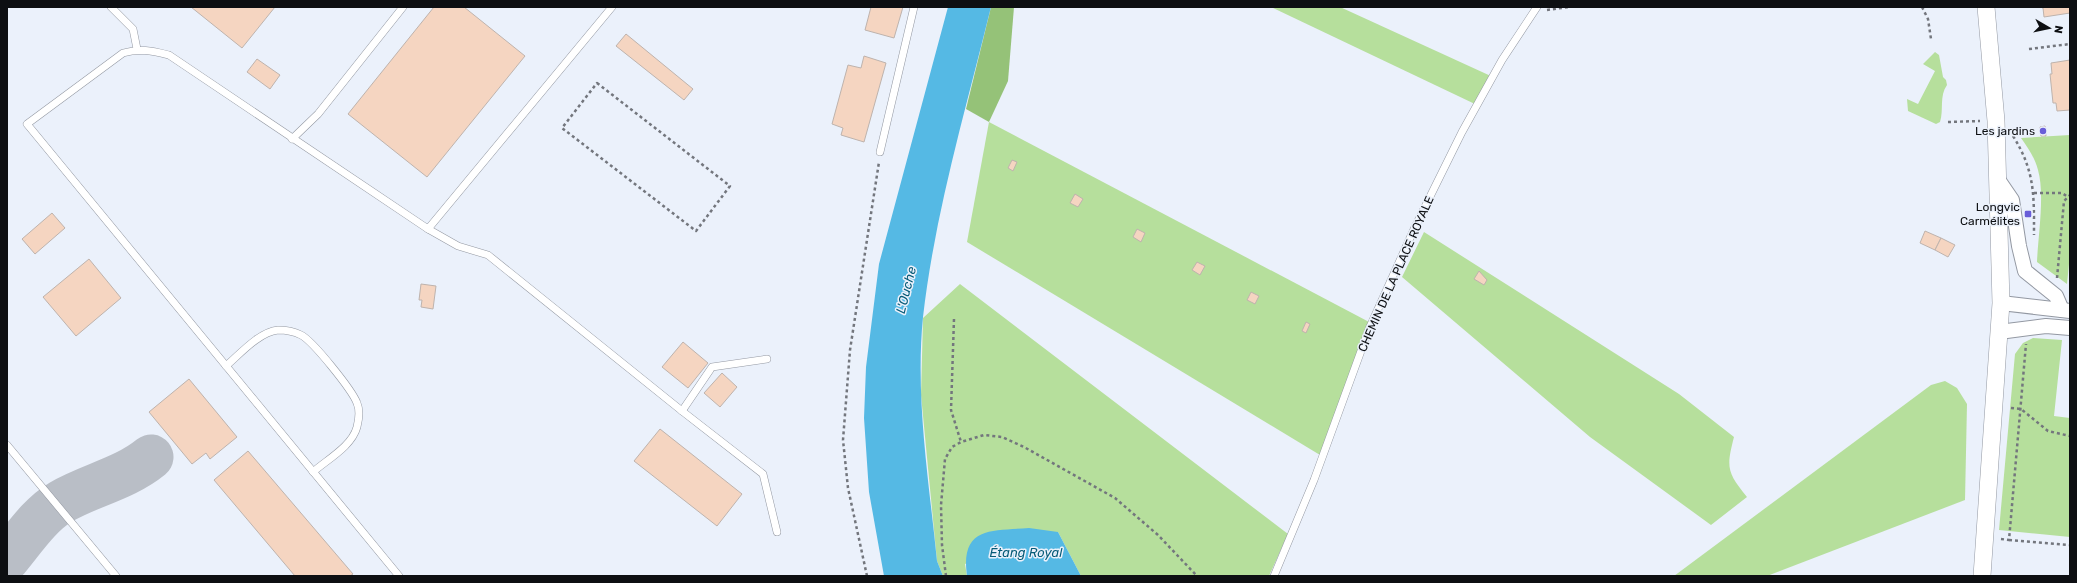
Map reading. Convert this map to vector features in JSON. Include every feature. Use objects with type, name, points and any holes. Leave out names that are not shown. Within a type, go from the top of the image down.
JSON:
[{"type":"street","points":[[1982,576],[2001,303],[1999,181],[1996,121],[1986,7]]},
{"type":"street","points":[[1999,181],[2012,200],[2019,246],[2025,271],[2056,296],[2066,311]]},
{"type":"street","points":[[2001,303],[2066,311]]},
{"type":"street","points":[[1999,332],[2046,326],[2070,328]]},
{"type":"lane","points":[[111,7],[133,29],[137,49]]},
{"type":"lane","points":[[292,139],[318,114],[403,7]]},
{"type":"lane","points":[[428,228],[612,7]]},
{"type":"lane","points":[[880,152],[914,7]]},
{"type":"lane","name":"CHEMIN DE LA PLACE ROYALE","points":[[1274,576],[1314,480],[1369,329],[1408,242],[1462,132],[1502,60],[1535,9]]},
{"type":"lane","points":[[400,576],[27,124],[123,53],[137,49],[169,55],[292,139],[428,228],[458,246],[488,255],[763,474],[777,532]]},
{"type":"lane","points":[[226,366],[266,334],[277,330],[294,332],[309,341],[351,391],[358,405],[359,417],[357,428],[352,438],[313,472]]},
{"type":"lane","points":[[682,411],[712,367],[767,359]]},
{"type":"lane","points":[[7,445],[116,576]]},
{"type":"path","points":[[1535,9],[1569,7]]},
{"type":"path","points":[[1922,7],[1928,19],[1931,39]]},
{"type":"path","points":[[2029,49],[2070,44]]},
{"type":"path","points":[[597,83],[730,186],[696,231],[630,181],[562,128],[597,83]]},
{"type":"path","points":[[867,576],[848,488],[843,440],[850,350],[880,152]]},
{"type":"path","points":[[2034,193],[2062,193],[2069,196],[2064,200],[2057,282]]},
{"type":"path","points":[[954,319],[951,410],[961,442]]},
{"type":"path","points":[[2009,540],[2021,409],[2048,431],[2070,436]]},
{"type":"path","points":[[946,576],[942,545],[942,480],[945,458],[952,448],[961,442],[984,436],[1002,437],[1024,447],[1115,498],[1158,536],[1197,576]]},
{"type":"path","points":[[1984,538],[2070,545]]},
{"type":"green space","points":[[991,7],[1014,7],[1008,81],[989,122],[966,109]]},
{"type":"green space","points":[[1271,7],[1340,7],[1493,77],[1477,105]]},
{"type":"green space","points":[[1935,52],[1939,55],[1943,77],[1946,80],[1947,85],[1942,98],[1942,113],[1940,122],[1936,124],[1908,111],[1907,99],[1918,104],[1935,71],[1923,64]]},
{"type":"green space","points":[[989,122],[1371,323],[1320,455],[967,242]]},
{"type":"green space","points":[[2070,135],[2070,254],[2067,284],[2037,262],[2041,203],[2040,180],[2035,161],[2021,138]]},
{"type":"green space","points":[[1424,232],[1679,394],[1734,437],[1729,463],[1730,469],[1735,481],[1747,497],[1711,525],[1590,437],[1402,277]]},
{"type":"green space","points":[[960,284],[1288,534],[1269,576],[1081,576],[1058,532],[965,564],[967,576],[943,576],[937,561],[921,395],[923,318]]},
{"type":"green space","points":[[2033,338],[2062,340],[2054,416],[2070,418],[2070,537],[1999,530],[2015,354],[2023,343]]},
{"type":"green space","points":[[1945,381],[1957,388],[1967,404],[1965,500],[1767,576],[1674,576],[1931,385]]},
{"type":"water","name":"L'Ouche","points":[[948,7],[991,7],[943,200],[928,278],[923,317],[921,378],[924,439],[937,561],[943,576],[884,576],[869,492],[864,418],[866,367],[879,264]]},
{"type":"water","name":"Étang Royal","points":[[1029,528],[1058,532],[1081,576],[967,576],[966,560],[969,548],[974,540],[982,534],[991,531]]},
{"type":"building","points":[[191,7],[275,7],[242,48]]},
{"type":"building","points":[[434,7],[464,7],[525,56],[427,177],[348,114]]},
{"type":"building","points":[[871,7],[903,7],[894,38],[865,30]]},
{"type":"building","points":[[2040,7],[2070,7],[2070,13],[2044,17],[2043,8]]},
{"type":"building","points":[[626,34],[693,89],[684,100],[616,46]]},
{"type":"building","points":[[864,56],[886,63],[864,142],[841,135],[843,128],[832,124],[848,65],[861,68]]},
{"type":"building","points":[[257,59],[280,75],[270,89],[247,72]]},
{"type":"building","points":[[2070,60],[2070,110],[2057,111],[2056,103],[2053,103],[2050,74],[2052,74],[2051,63]]},
{"type":"building","name":"Les jardins","points":[[2045,126],[2046,136],[2041,136],[2040,127]]},
{"type":"building","points":[[1012,160],[1017,162],[1013,171],[1008,168]]},
{"type":"building","points":[[1075,194],[1083,199],[1078,207],[1070,203]]},
{"type":"building","points":[[52,213],[65,228],[35,254],[22,239]]},
{"type":"building","points":[[1137,229],[1145,233],[1141,242],[1133,237]]},
{"type":"building","points":[[1925,231],[1941,238],[1935,250],[1920,243]]},
{"type":"building","points":[[1941,238],[1955,245],[1948,257],[1935,250]]},
{"type":"building","points":[[89,259],[121,298],[76,336],[43,297]]},
{"type":"building","points":[[1197,262],[1205,266],[1200,275],[1192,270]]},
{"type":"building","points":[[1479,271],[1487,280],[1484,285],[1474,279]]},
{"type":"building","points":[[421,284],[436,286],[433,309],[421,307],[422,300],[419,300]]},
{"type":"building","points":[[1251,292],[1259,296],[1255,304],[1247,300]]},
{"type":"building","points":[[1306,322],[1310,324],[1306,333],[1302,331]]},
{"type":"building","points":[[683,342],[708,363],[688,388],[662,367]]},
{"type":"building","points":[[722,373],[737,387],[720,407],[704,393]]},
{"type":"building","points":[[189,379],[237,437],[210,459],[206,453],[192,464],[149,412]]},
{"type":"building","points":[[660,429],[742,494],[717,526],[634,461]]},
{"type":"building","points":[[248,451],[353,574],[350,576],[295,576],[214,480]]},
{"type":"taxiway","points":[[7,559],[32,528],[53,507],[72,496],[130,471],[151,457]]},
{"type":"place","name":"Les jardins","points":[[2043,131]]},
{"type":"place","name":"Longvic Carmélites","points":[[2028,214]]}]
